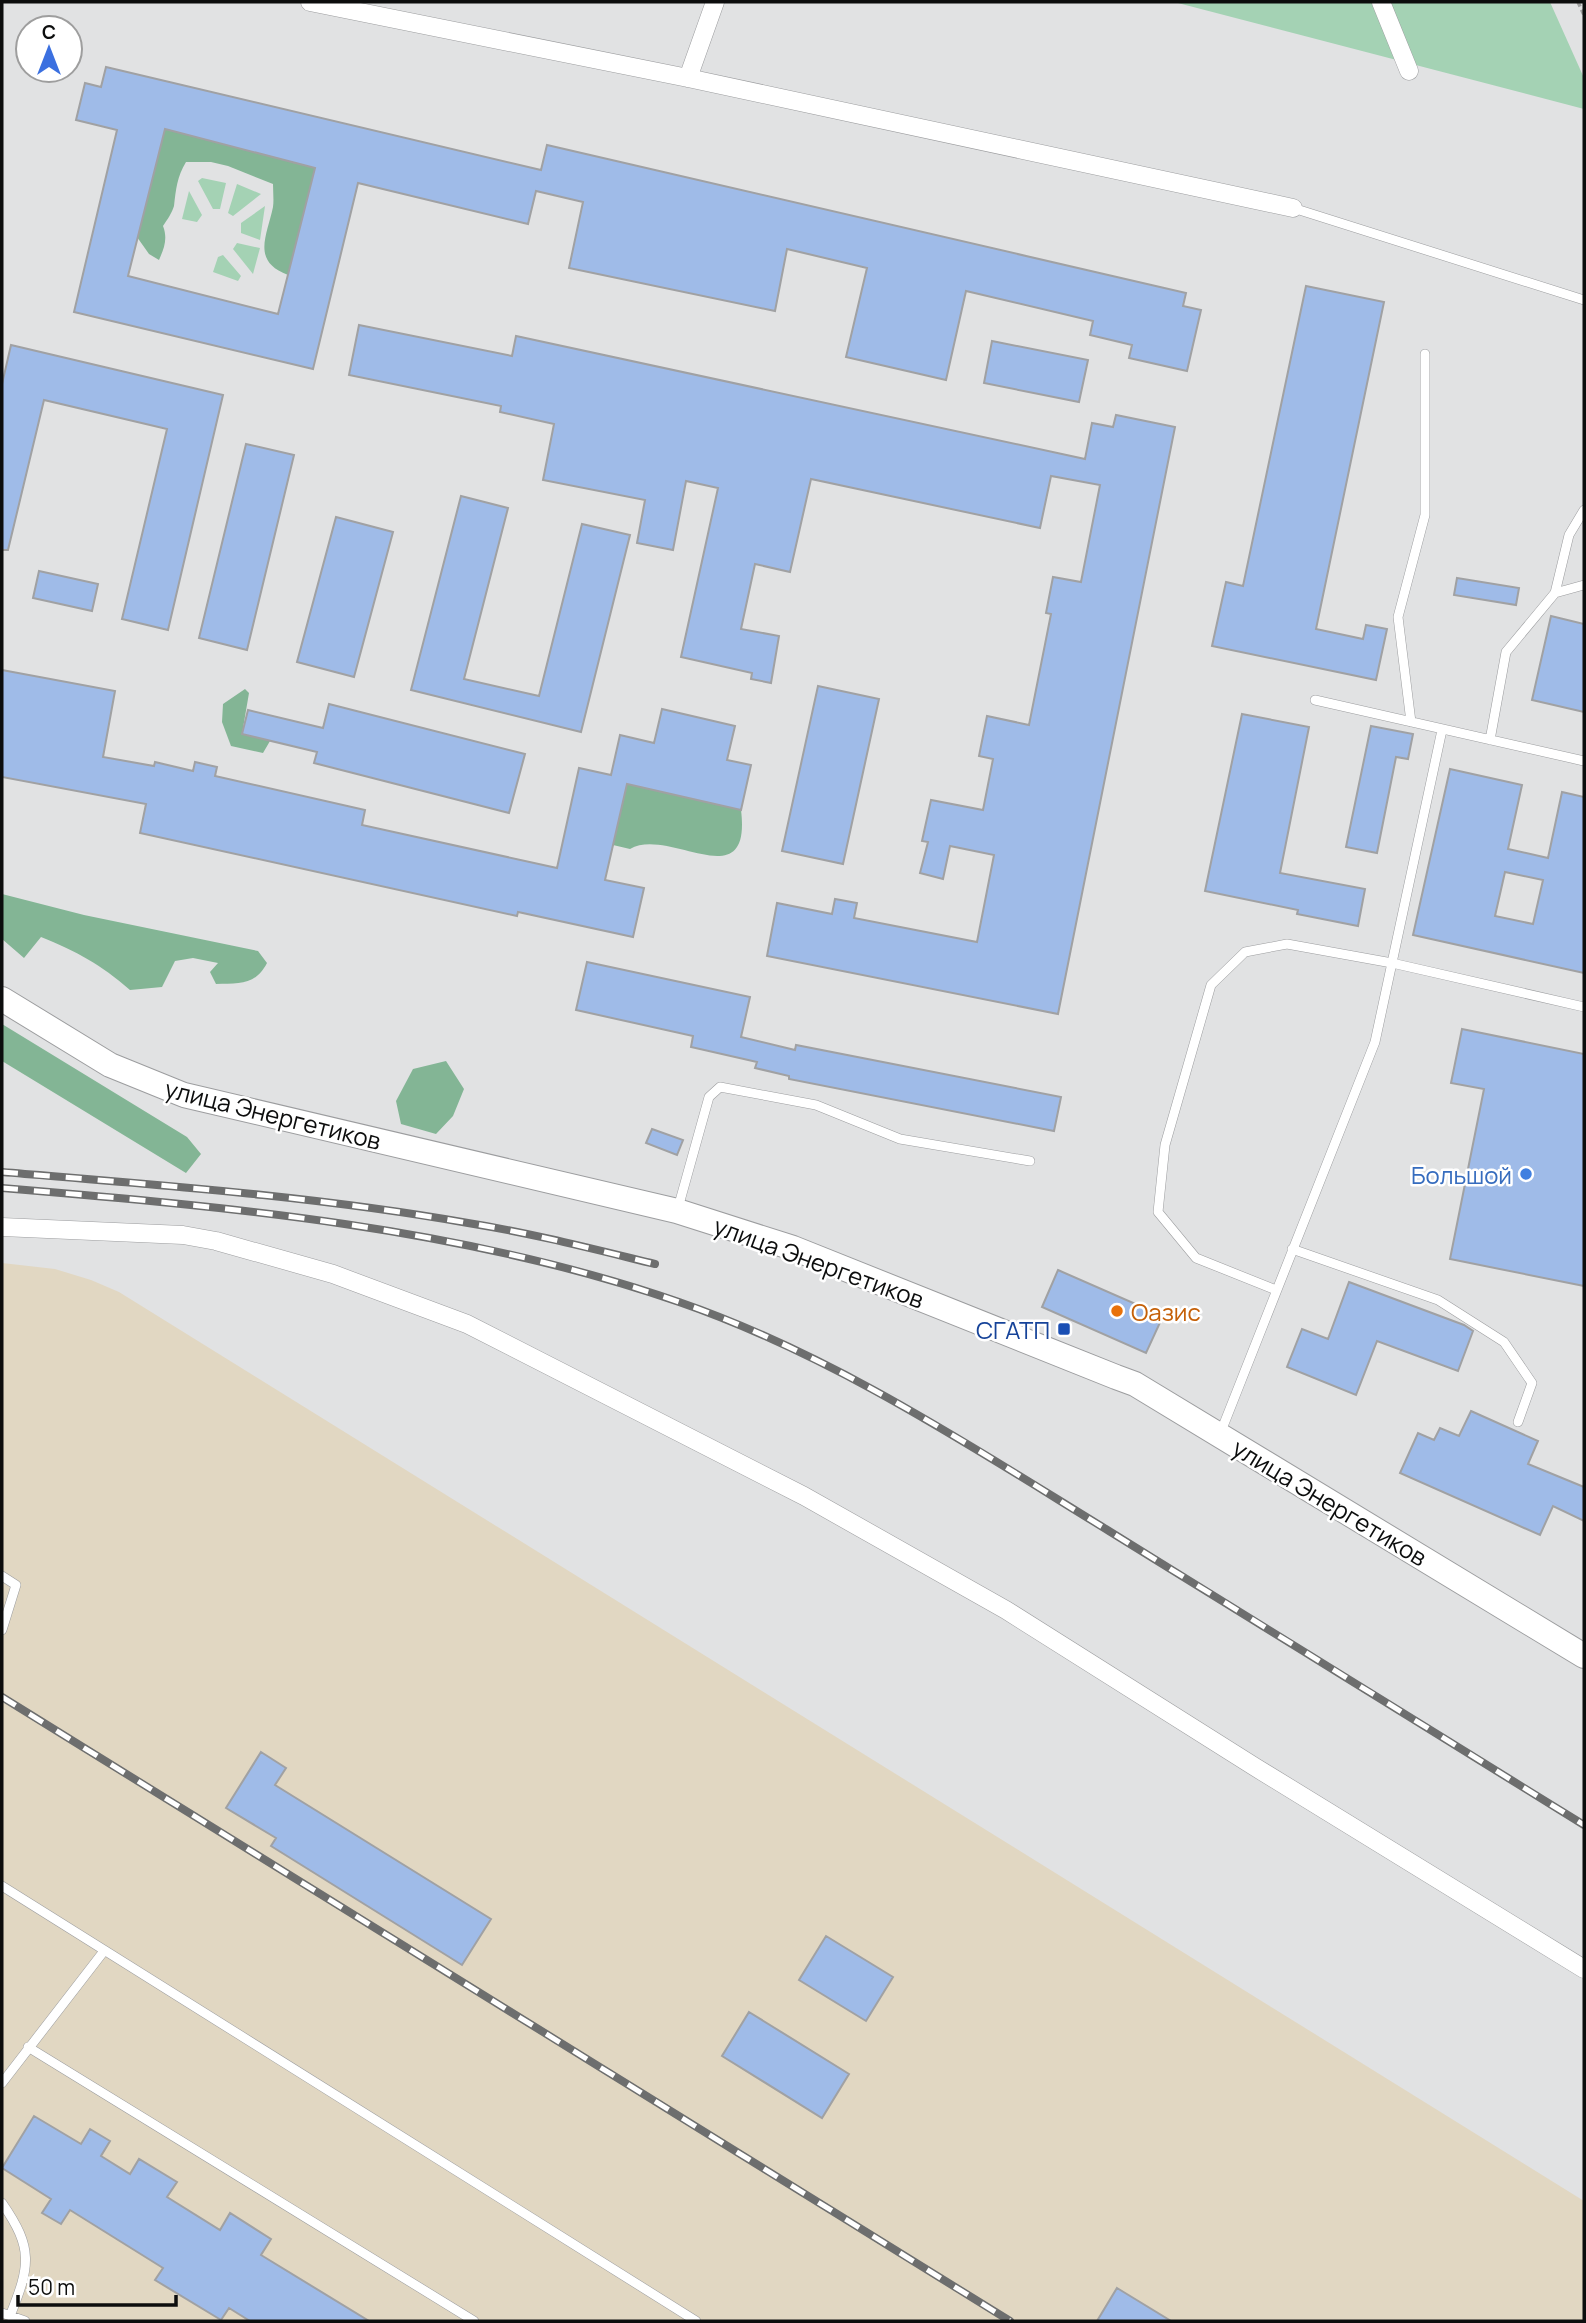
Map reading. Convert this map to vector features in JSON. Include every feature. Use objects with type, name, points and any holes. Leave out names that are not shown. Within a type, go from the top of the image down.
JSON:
[{"type":"street","points":[[310,2],[688,78],[1293,208]]},
{"type":"street","points":[[688,78],[715,2]]},
{"type":"street","points":[[1381,2],[1409,71]]},
{"type":"street","name":"улица Энергетиков","points":[[2,999],[110,1065],[184,1095],[677,1211],[793,1248],[1126,1381],[1220,1435],[1584,1657]]},
{"type":"street","points":[[2,1227],[183,1235],[216,1241],[333,1274],[467,1324],[804,1496],[1006,1610],[1584,1969]]},
{"type":"lane","points":[[1293,208],[1584,300]]},
{"type":"lane","points":[[1411,722],[1398,617],[1425,515],[1425,354]]},
{"type":"lane","points":[[1490,740],[1506,652],[1555,593],[1569,536],[1584,509]]},
{"type":"lane","points":[[1555,593],[1584,585]]},
{"type":"lane","points":[[1315,700],[1584,761]]},
{"type":"lane","points":[[1220,1435],[1375,1042],[1442,730]]},
{"type":"lane","points":[[1276,1290],[1196,1258],[1158,1212],[1165,1145],[1211,985],[1245,951],[1287,944],[1392,963],[1584,1007]]},
{"type":"lane","points":[[677,1211],[709,1097],[720,1087],[817,1105],[900,1139],[1030,1161]]},
{"type":"lane","points":[[1292,1249],[1438,1300],[1504,1342],[1532,1383],[1518,1422]]},
{"type":"lane","points":[[2,1576],[16,1586],[2,1630]]},
{"type":"lane","points":[[2,1886],[696,2321]]},
{"type":"lane","points":[[2,2083],[104,1951]]},
{"type":"lane","points":[[28,2048],[474,2321]]},
{"type":"lane","points":[[2,2203],[20,2232],[26,2260],[25,2279],[6,2314],[25,2321]]},
{"type":"path","points":[[1578,2],[1584,15]]},
{"type":"shaded area","points":[[2,1263],[55,1269],[119,1292],[1584,2201],[1584,2321],[2,2321]]},
{"type":"green space","points":[[1174,2],[1550,2],[1584,78],[1584,109]]},
{"type":"green space","points":[[165,129],[315,168],[288,275],[269,263],[265,255],[265,238],[273,204],[273,184],[211,162],[186,162],[179,178],[173,209],[163,226],[165,239],[159,260],[149,254],[137,237]]},
{"type":"green space","points":[[202,178],[226,183],[220,209],[213,209],[198,181]]},
{"type":"green space","points":[[237,184],[261,194],[233,216],[228,213]]},
{"type":"green space","points":[[189,191],[202,215],[197,222],[182,219]]},
{"type":"green space","points":[[265,206],[260,240],[241,233],[241,223]]},
{"type":"green space","points":[[237,243],[260,248],[253,274],[233,249]]},
{"type":"green space","points":[[223,255],[241,276],[238,281],[213,272],[218,257]]},
{"type":"green space","points":[[245,689],[249,693],[242,734],[270,741],[263,753],[231,746],[222,722],[223,704]]},
{"type":"green space","points":[[627,784],[741,810],[741,837],[734,851],[721,856],[646,844],[630,849],[613,845]]},
{"type":"green space","points":[[2,894],[84,915],[258,951],[267,963],[257,976],[246,982],[216,984],[210,972],[218,963],[193,958],[175,961],[162,987],[130,990],[88,959],[41,937],[24,958],[2,939]]},
{"type":"green space","points":[[2,1024],[187,1137],[201,1154],[186,1173],[2,1061]]},
{"type":"green space","points":[[446,1061],[464,1089],[453,1116],[436,1134],[401,1124],[396,1101],[413,1069]]},
{"type":"building","points":[[106,67],[541,170],[547,145],[1186,293],[1183,306],[1201,310],[1187,371],[1129,358],[1132,345],[1090,335],[1093,321],[966,291],[946,380],[846,357],[867,268],[787,249],[775,311],[569,268],[583,202],[536,191],[528,224],[358,183],[313,369],[74,312],[117,130],[76,120],[85,83],[101,87]],"holes":[[[165,129],[315,168],[278,314],[128,276]]]},
{"type":"building","points":[[1306,286],[1384,302],[1316,629],[1363,639],[1366,625],[1387,629],[1376,680],[1212,646],[1226,582],[1243,586]]},
{"type":"building","points":[[359,325],[512,356],[516,336],[1085,459],[1092,423],[1113,427],[1116,415],[1175,427],[1058,1014],[767,956],[777,903],[832,914],[835,899],[857,903],[854,918],[977,942],[994,855],[950,846],[943,879],[920,873],[928,842],[922,841],[931,800],[983,810],[993,759],[979,756],[987,716],[1029,725],[1051,614],[1046,613],[1053,577],[1081,582],[1100,485],[1051,476],[1040,528],[811,479],[790,572],[755,564],[741,629],[779,636],[771,683],[751,679],[752,673],[681,657],[718,488],[686,481],[673,550],[637,543],[645,500],[543,480],[554,424],[500,412],[501,406],[349,375]]},
{"type":"building","points":[[992,341],[1088,360],[1079,402],[984,383]]},
{"type":"building","points":[[11,345],[223,395],[168,630],[122,619],[167,429],[44,400],[8,550],[2,550],[2,384]]},
{"type":"building","points":[[246,444],[294,455],[247,650],[199,638]]},
{"type":"building","points":[[461,496],[508,508],[464,679],[539,696],[582,524],[630,535],[581,732],[411,690]]},
{"type":"building","points":[[336,517],[393,532],[354,677],[297,662]]},
{"type":"building","points":[[39,571],[98,584],[92,611],[33,598]]},
{"type":"building","points":[[1457,578],[1519,588],[1516,605],[1454,595]]},
{"type":"building","points":[[1551,616],[1584,624],[1584,712],[1532,700]]},
{"type":"building","points":[[2,670],[115,691],[103,757],[154,766],[155,762],[193,771],[195,762],[217,767],[215,776],[365,810],[362,825],[557,868],[579,768],[611,775],[620,735],[654,743],[662,709],[735,726],[727,760],[751,765],[741,810],[627,784],[605,880],[644,888],[633,937],[518,912],[517,916],[140,833],[146,804],[2,777]]},
{"type":"building","points":[[818,686],[879,699],[843,864],[782,851]]},
{"type":"building","points":[[329,704],[525,754],[509,813],[314,763],[317,752],[242,734],[248,710],[323,728]]},
{"type":"building","points":[[1242,714],[1309,727],[1280,873],[1365,889],[1358,926],[1297,914],[1298,910],[1205,891]]},
{"type":"building","points":[[1371,726],[1413,734],[1408,759],[1396,757],[1377,853],[1346,847]]},
{"type":"building","points":[[1450,769],[1522,785],[1508,849],[1548,858],[1562,792],[1584,797],[1584,973],[1413,935]],"holes":[[[1505,872],[1543,880],[1533,924],[1495,916]]]},
{"type":"building","points":[[587,962],[750,997],[741,1037],[795,1050],[796,1045],[1061,1097],[1054,1131],[789,1079],[789,1076],[755,1068],[757,1062],[691,1047],[693,1036],[576,1010]]},
{"type":"building","name":"Большой","points":[[1462,1029],[1584,1054],[1584,1286],[1450,1259],[1484,1089],[1451,1083]]},
{"type":"building","points":[[652,1129],[683,1140],[677,1155],[646,1143]]},
{"type":"building","points":[[1058,1270],[1163,1316],[1146,1353],[1042,1307]]},
{"type":"building","points":[[1349,1282],[1464,1325],[1473,1331],[1458,1371],[1377,1341],[1356,1395],[1287,1367],[1302,1329],[1328,1339]]},
{"type":"building","points":[[1471,1411],[1538,1441],[1528,1464],[1584,1487],[1584,1521],[1553,1506],[1540,1535],[1400,1473],[1418,1433],[1434,1440],[1440,1428],[1459,1436]]},
{"type":"building","points":[[261,1752],[286,1768],[275,1785],[491,1919],[462,1965],[271,1846],[276,1838],[226,1808]]},
{"type":"building","points":[[826,1936],[893,1977],[866,2021],[799,1980]]},
{"type":"building","points":[[749,2012],[849,2074],[822,2118],[722,2056]]},
{"type":"building","points":[[34,2116],[81,2144],[90,2129],[110,2141],[101,2156],[130,2174],[139,2159],[177,2182],[167,2197],[220,2230],[230,2213],[271,2239],[261,2255],[369,2321],[250,2321],[229,2308],[221,2320],[155,2280],[163,2268],[70,2210],[61,2224],[42,2213],[51,2199],[2,2168]]},
{"type":"building","points":[[1117,2288],[1171,2321],[1097,2321]]},
{"type":"railway","points":[[2,1172],[352,1205],[515,1232],[655,1264]]},
{"type":"railway","points":[[2,1188],[259,1213],[430,1238],[597,1276],[679,1302],[736,1324],[847,1376],[953,1436],[1584,1825]]},
{"type":"railway","points":[[2,1697],[1010,2321]]},
{"type":"place","name":"Большой","points":[[1526,1174]]},
{"type":"place","name":"Оазис","points":[[1117,1311]]},
{"type":"place","name":"СГАТП","points":[[1064,1329]]}]
